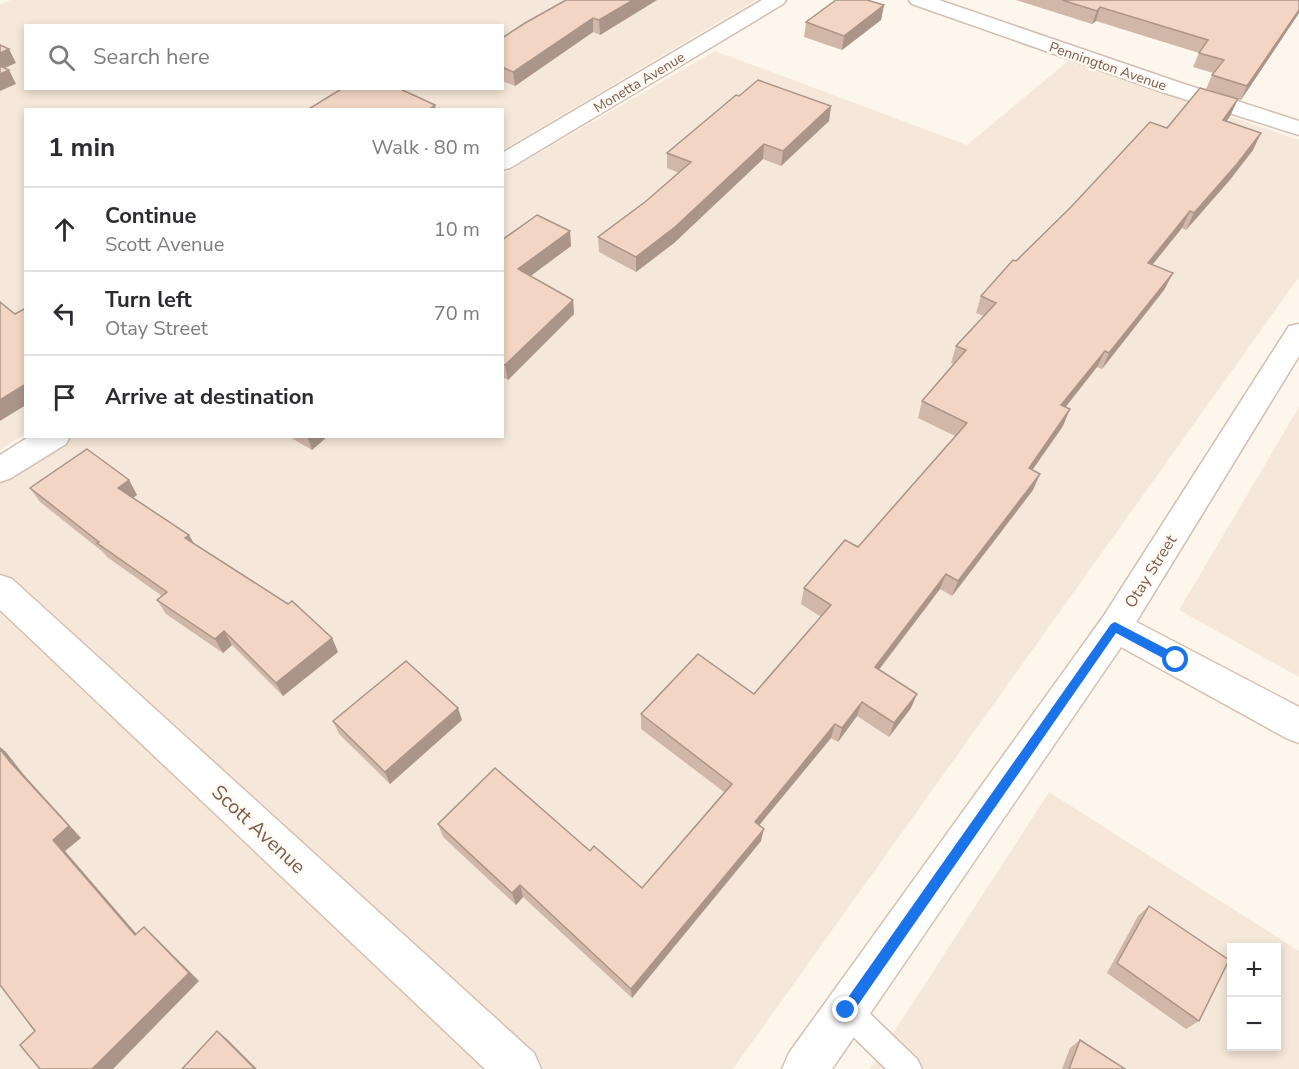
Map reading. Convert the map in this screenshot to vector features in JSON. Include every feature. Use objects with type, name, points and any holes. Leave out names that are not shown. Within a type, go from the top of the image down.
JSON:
[{"type":"street","name":"Monetta Avenue","points":[[504,162],[776,0]]},
{"type":"street","name":"Pennington Avenue","points":[[919,0],[1176,89],[1299,128]]},
{"type":"street","name":"Otay Street","points":[[805,1069],[1115,627],[1299,333]]},
{"type":"street","points":[[0,470],[52,438]]},
{"type":"street","name":"Scott Avenue","points":[[0,589],[518,1069]]},
{"type":"street","points":[[1115,627],[1299,726]]},
{"type":"lane","points":[[846,1010],[907,1069]]},
{"type":"shaded area","points":[[11,0],[756,0],[504,149],[504,108],[24,108],[24,435],[0,450],[0,4]]},
{"type":"shaded area","points":[[715,51],[967,145],[1068,61],[1299,140],[1299,277],[733,1069],[0,1069],[0,475],[56,438],[504,438],[504,173]]},
{"type":"shaded area","points":[[1299,407],[1299,677],[1179,610]]},
{"type":"shaded area","points":[[1049,792],[1299,951],[1299,1069],[870,1069]]},
{"type":"building","points":[[566,0],[633,0],[599,20],[593,18],[513,72],[504,68],[504,37]]},
{"type":"building","points":[[836,0],[867,0],[884,5],[844,36],[806,22]]},
{"type":"building","points":[[1062,0],[1299,0],[1299,10],[1247,86],[1212,75],[1224,60],[1199,53],[1208,40],[1100,7],[1097,11]]},
{"type":"building","points":[[0,45],[9,49],[0,53]]},
{"type":"building","points":[[0,66],[9,70],[0,74]]},
{"type":"building","points":[[758,80],[831,106],[783,151],[764,144],[675,227],[636,257],[598,237],[645,202],[691,162],[667,153],[736,95],[739,96]]},
{"type":"building","points":[[1200,88],[1238,99],[1223,120],[1261,133],[1194,213],[1190,211],[1148,263],[1173,273],[1109,353],[1105,351],[1061,405],[1070,409],[1029,468],[1040,474],[958,581],[946,574],[875,667],[917,694],[894,723],[862,702],[842,728],[835,724],[755,822],[764,829],[631,989],[520,885],[512,893],[438,824],[495,768],[590,851],[594,846],[642,888],[732,784],[641,714],[698,654],[754,694],[831,605],[804,588],[845,540],[858,547],[967,423],[922,401],[966,350],[956,346],[996,303],[981,296],[1013,260],[1016,261],[1071,207],[1150,122],[1167,128]]},
{"type":"building","points":[[340,90],[402,90],[435,105],[431,108],[310,108]]},
{"type":"building","points":[[537,215],[570,231],[518,269],[573,300],[505,365],[504,365],[504,239]]},
{"type":"building","points":[[0,302],[15,314],[24,309],[24,385],[0,400]]},
{"type":"building","points":[[87,449],[129,480],[118,488],[189,535],[185,538],[288,604],[292,601],[332,638],[276,683],[224,631],[215,639],[157,600],[167,592],[97,543],[99,542],[30,488]]},
{"type":"building","points":[[406,661],[458,708],[385,772],[333,721]]},
{"type":"building","points":[[0,749],[69,826],[53,840],[135,935],[144,927],[189,973],[92,1069],[40,1069],[20,1045],[35,1031],[0,985]]},
{"type":"building","points":[[1149,906],[1227,959],[1227,964],[1199,1021],[1117,963]]},
{"type":"building","points":[[217,1031],[255,1069],[182,1069]]},
{"type":"building","points":[[1080,1040],[1125,1069],[1069,1069]]},
{"type":"route","points":[[846,1010],[1115,627],[1176,660]]}]
